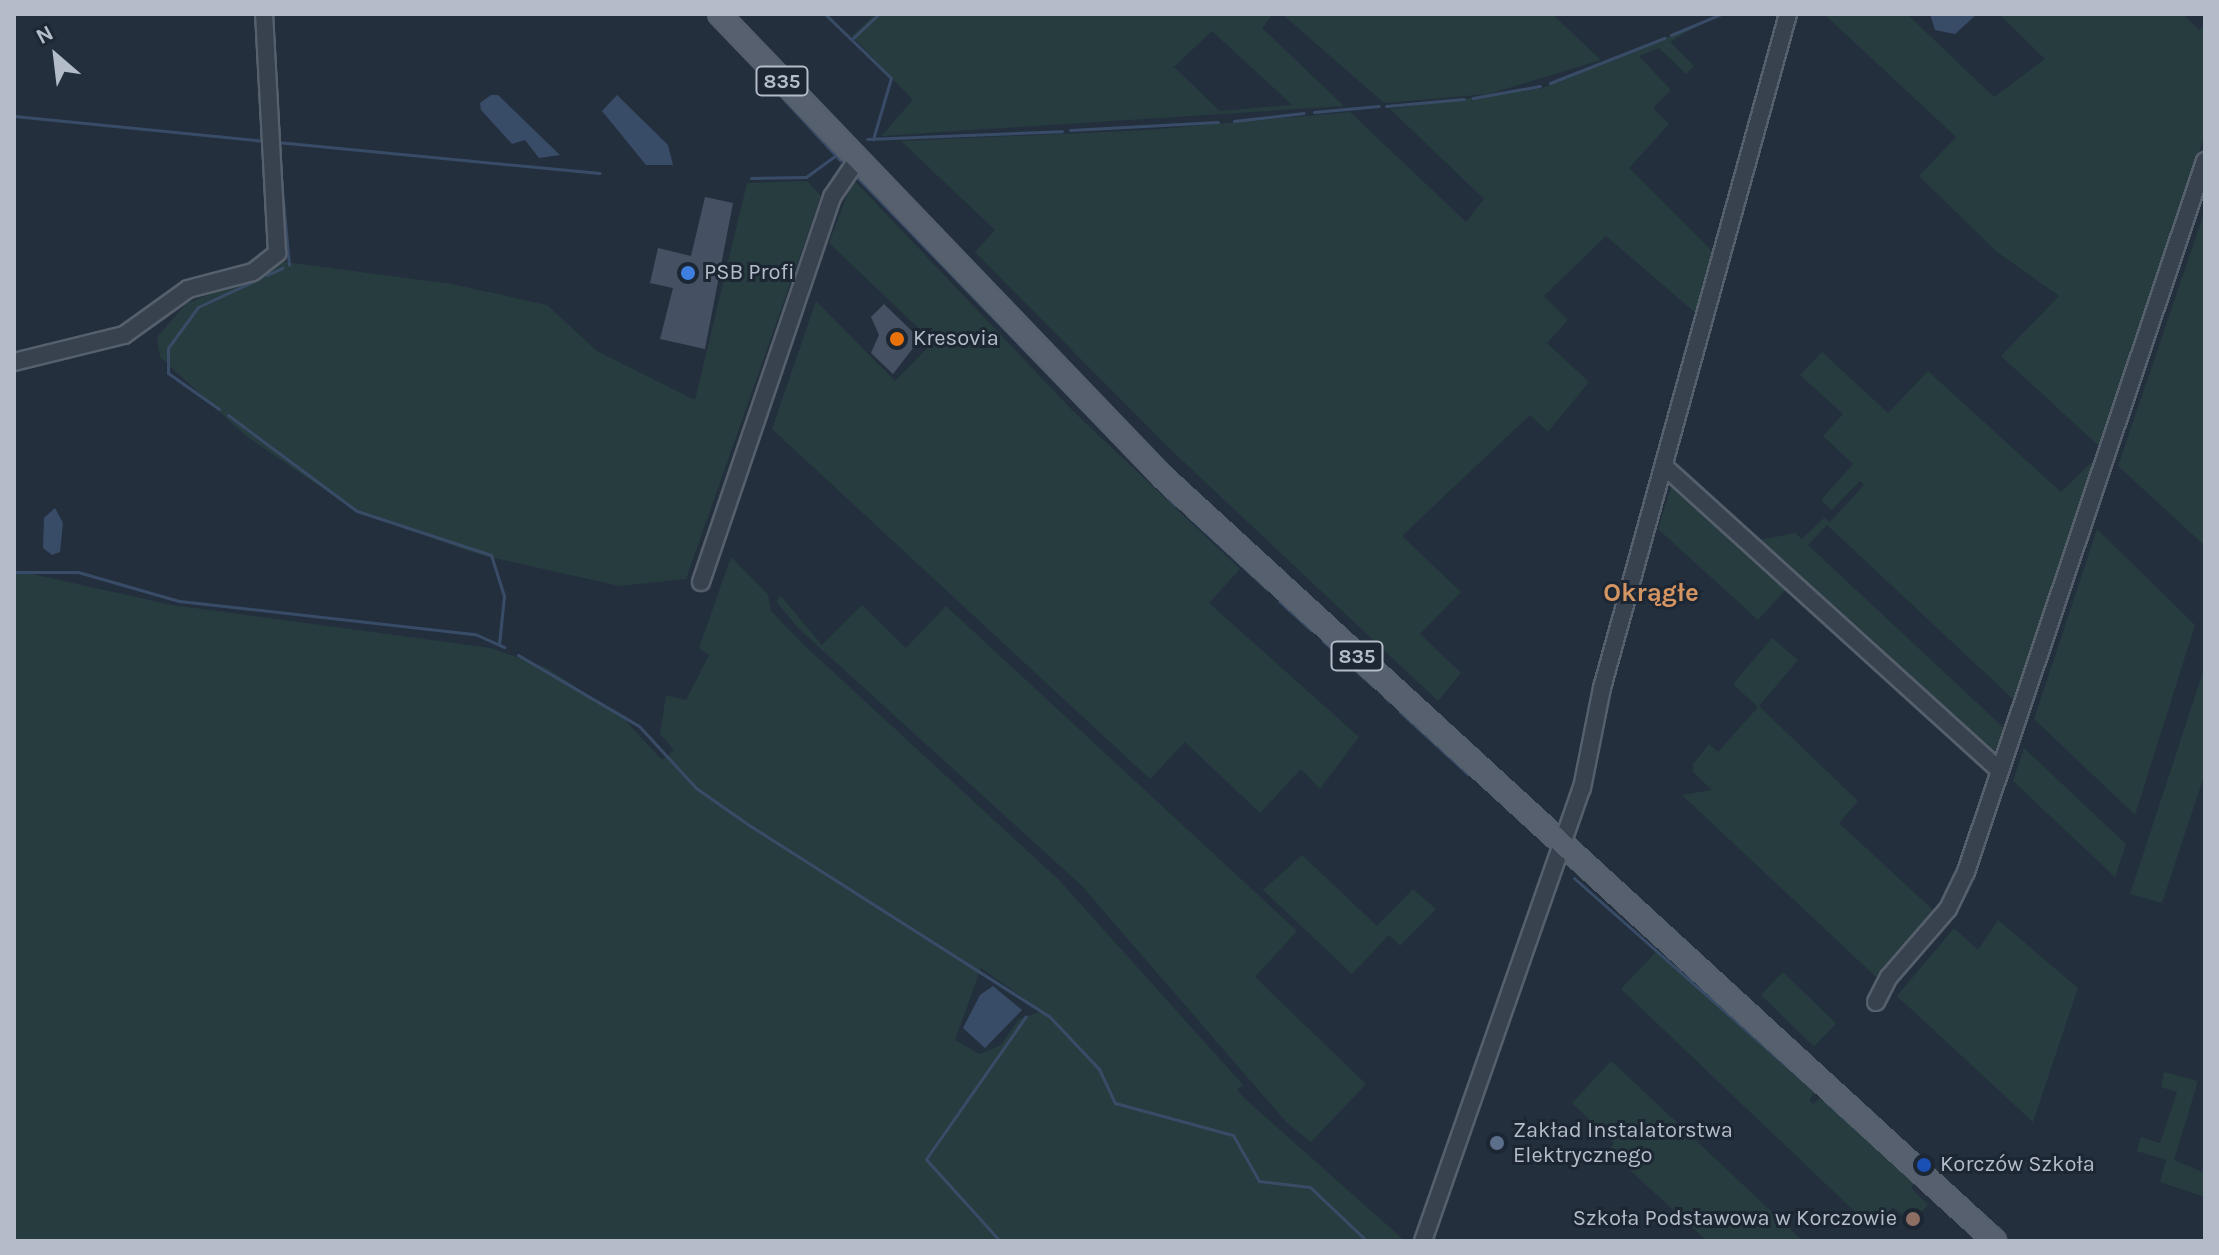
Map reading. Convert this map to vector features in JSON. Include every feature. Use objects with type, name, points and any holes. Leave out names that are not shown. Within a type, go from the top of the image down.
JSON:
[{"type":"main road","name":"835","points":[[719,14],[1154,469],[1995,1241]]},
{"type":"street","points":[[14,362],[124,335],[188,289],[244,275],[270,261],[280,237],[269,138],[264,14]]},
{"type":"street","points":[[1423,1241],[1582,788],[1602,688],[1788,14]]},
{"type":"street","points":[[701,582],[832,197],[850,153]]},
{"type":"street","points":[[1876,1002],[1889,977],[1953,900],[2000,771],[2205,161]]},
{"type":"street","points":[[1665,467],[2000,771]]},
{"type":"green space","points":[[875,14],[1273,14],[1262,28],[1344,106],[881,136],[913,100],[852,36]],"holes":[[[1212,31],[1291,104],[1220,111],[1174,67]]]},
{"type":"green space","points":[[1282,14],[1552,14],[1601,60],[1489,94],[1384,103]]},
{"type":"green space","points":[[1824,14],[1907,14],[1994,97],[2045,59],[1999,14],[2183,14],[2199,30],[2205,24],[2205,134],[2100,447],[2001,356],[2059,296],[1997,252],[1919,176],[1956,137]]},
{"type":"green space","points":[[1700,24],[1670,42],[1694,66],[1686,74],[1659,48],[1639,56],[1671,90],[1653,108],[1669,124],[1629,168],[1714,253],[1698,315],[1606,236],[1544,296],[1568,320],[1547,343],[1589,382],[1548,432],[1530,415],[1402,536],[1461,592],[1420,634],[1461,673],[1438,701],[1168,447],[975,252],[995,230],[901,141],[1148,130],[1350,112],[1466,222],[1484,199],[1390,109],[1542,88]]},
{"type":"green space","points":[[853,179],[1072,410],[1240,569],[1209,603],[1359,737],[1320,789],[1301,769],[1260,813],[1185,742],[1150,779],[772,429],[816,301],[895,381],[933,342],[829,243]]},
{"type":"green space","points":[[807,181],[821,196],[686,579],[619,586],[477,554],[354,510],[246,436],[160,357],[157,337],[186,304],[285,262],[452,284],[547,305],[597,351],[695,400],[747,183]]},
{"type":"green space","points":[[2205,210],[2205,546],[2118,466]]},
{"type":"green space","points":[[1822,352],[1888,413],[1928,371],[2061,492],[2098,456],[2014,700],[1827,525],[1808,545],[2005,729],[1996,756],[1988,757],[1760,540],[1795,533],[1802,539],[1824,518],[1830,522],[1864,485],[1860,481],[1832,510],[1821,500],[1853,464],[1823,436],[1843,414],[1800,375]]},
{"type":"green space","points":[[1674,478],[1789,586],[1758,620],[1658,529]]},
{"type":"green space","points":[[2097,529],[2195,625],[2135,815],[2034,719]]},
{"type":"green space","points":[[731,557],[768,594],[771,611],[805,646],[1059,880],[1243,1085],[1237,1090],[1244,1098],[1405,1241],[14,1241],[14,570],[172,605],[491,648],[547,668],[624,719],[662,760],[674,750],[660,734],[666,695],[686,700],[709,655],[699,648]],"holes":[[[981,968],[1042,1011],[1019,1019],[1001,1045],[980,1054],[955,1040]]]},
{"type":"green space","points":[[780,595],[822,645],[862,605],[906,648],[946,606],[1297,931],[1255,977],[1366,1084],[1311,1142],[1287,1123],[1081,885],[798,628],[777,602]]},
{"type":"green space","points":[[1772,638],[1798,660],[1759,706],[1858,801],[1839,823],[1933,910],[1876,977],[1682,795],[1712,790],[1693,772],[1693,764],[1709,744],[1718,752],[1758,707],[1733,684]]},
{"type":"green space","points":[[2205,666],[2205,773],[2162,903],[2130,894]]},
{"type":"green space","points":[[2024,748],[2126,844],[2115,877],[2013,781]]},
{"type":"green space","points":[[1302,855],[1377,926],[1413,889],[1436,909],[1400,946],[1389,935],[1352,974],[1263,890]]},
{"type":"green space","points":[[1998,920],[2078,988],[2033,1122],[1897,996],[1954,928],[1978,950]]},
{"type":"green space","points":[[1657,951],[1815,1093],[1809,1100],[1813,1104],[1820,1098],[1914,1183],[1911,1188],[1928,1205],[1911,1223],[1893,1207],[1873,1229],[1621,989]]},
{"type":"green space","points":[[1783,972],[1836,1023],[1814,1046],[1761,995]]},
{"type":"green space","points":[[1611,1061],[1803,1241],[1707,1241],[1608,1150],[1614,1143],[1572,1103]]},
{"type":"green space","points":[[2164,1072],[2198,1081],[2174,1160],[2205,1173],[2205,1197],[2160,1182],[2166,1160],[2137,1151],[2141,1137],[2160,1143],[2177,1092],[2161,1087]]},
{"type":"water","points":[[1930,14],[1977,14],[1955,34],[1935,30]]},
{"type":"water","points":[[491,95],[498,95],[560,155],[539,158],[525,140],[512,144],[481,110],[480,103]]},
{"type":"water","points":[[617,95],[668,145],[673,165],[646,165],[602,111]]},
{"type":"water","points":[[55,508],[63,523],[60,552],[52,555],[43,548],[44,518]]},
{"type":"water","points":[[993,986],[1022,1010],[985,1048],[963,1028],[980,995]]},
{"type":"building","name":"PSB Profi","points":[[705,197],[733,203],[705,349],[660,339],[673,288],[650,283],[658,248],[691,256]]},
{"type":"building","name":"Kresovia","points":[[884,304],[920,339],[893,374],[871,353],[879,335],[871,317]]},
{"type":"waterway","points":[[734,14],[758,39]]},
{"type":"waterway","points":[[825,14],[891,78],[873,139]]},
{"type":"waterway","points":[[852,39],[879,14]]},
{"type":"waterway","points":[[1671,35],[1721,14]]},
{"type":"waterway","points":[[719,30],[723,34]]},
{"type":"waterway","points":[[1550,83],[1664,38]]},
{"type":"waterway","points":[[735,47],[741,53]]},
{"type":"waterway","points":[[771,52],[840,125]]},
{"type":"waterway","points":[[756,69],[840,160]]},
{"type":"waterway","points":[[1473,98],[1540,86]]},
{"type":"waterway","points":[[1386,106],[1464,99]]},
{"type":"waterway","points":[[1314,112],[1379,106]]},
{"type":"waterway","points":[[1234,121],[1304,113]]},
{"type":"waterway","points":[[14,116],[265,141]]},
{"type":"waterway","points":[[1070,130],[1218,122]]},
{"type":"waterway","points":[[867,139],[1062,131]]},
{"type":"waterway","points":[[277,142],[600,173]]},
{"type":"waterway","points":[[751,178],[806,177],[838,154]]},
{"type":"waterway","points":[[856,176],[1175,505]]},
{"type":"waterway","points":[[281,179],[289,265]]},
{"type":"waterway","points":[[267,275],[282,268]]},
{"type":"waterway","points":[[219,409],[168,373],[168,348],[198,307],[254,281]]},
{"type":"waterway","points":[[228,415],[357,511],[491,555],[504,596],[499,644]]},
{"type":"waterway","points":[[1159,459],[1242,536]]},
{"type":"waterway","points":[[1187,515],[1268,590]]},
{"type":"waterway","points":[[14,572],[78,572],[179,601],[475,634],[504,647]]},
{"type":"waterway","points":[[1279,601],[1311,630]]},
{"type":"waterway","points":[[1323,641],[1373,686]]},
{"type":"waterway","points":[[518,655],[639,726],[696,788],[752,827],[1049,1016],[1099,1069],[1115,1103],[1233,1135],[1259,1181],[1310,1187],[1367,1241]]},
{"type":"waterway","points":[[1384,696],[1390,702]]},
{"type":"waterway","points":[[1400,712],[1468,774]]},
{"type":"waterway","points":[[1498,771],[1549,817]]},
{"type":"waterway","points":[[1577,844],[1589,854]]},
{"type":"waterway","points":[[1574,878],[1811,1088]]},
{"type":"waterway","points":[[1761,1012],[1829,1074]]},
{"type":"waterway","points":[[1000,1241],[926,1159],[1026,1016]]},
{"type":"waterway","points":[[1841,1085],[1878,1118]]},
{"type":"waterway","points":[[1825,1101],[1931,1197]]},
{"type":"waterway","points":[[1946,1210],[1953,1217]]},
{"type":"waterway","points":[[1981,1212],[1988,1219]]},
{"type":"waterway","points":[[1998,1227],[2002,1232]]},
{"type":"place","name":"PSB Profi","points":[[688,273]]},
{"type":"place","name":"Kresovia","points":[[897,339]]},
{"type":"place","name":"Zakład Instalatorstwa Elektrycznego","points":[[1497,1143]]},
{"type":"place","name":"Korczów Szkoła","points":[[1924,1165]]},
{"type":"place","name":"Szkoła Podstawowa w Korczowie","points":[[1913,1219]]},
{"type":"district","name":"Okrągłe","points":[[1651,593]]}]
